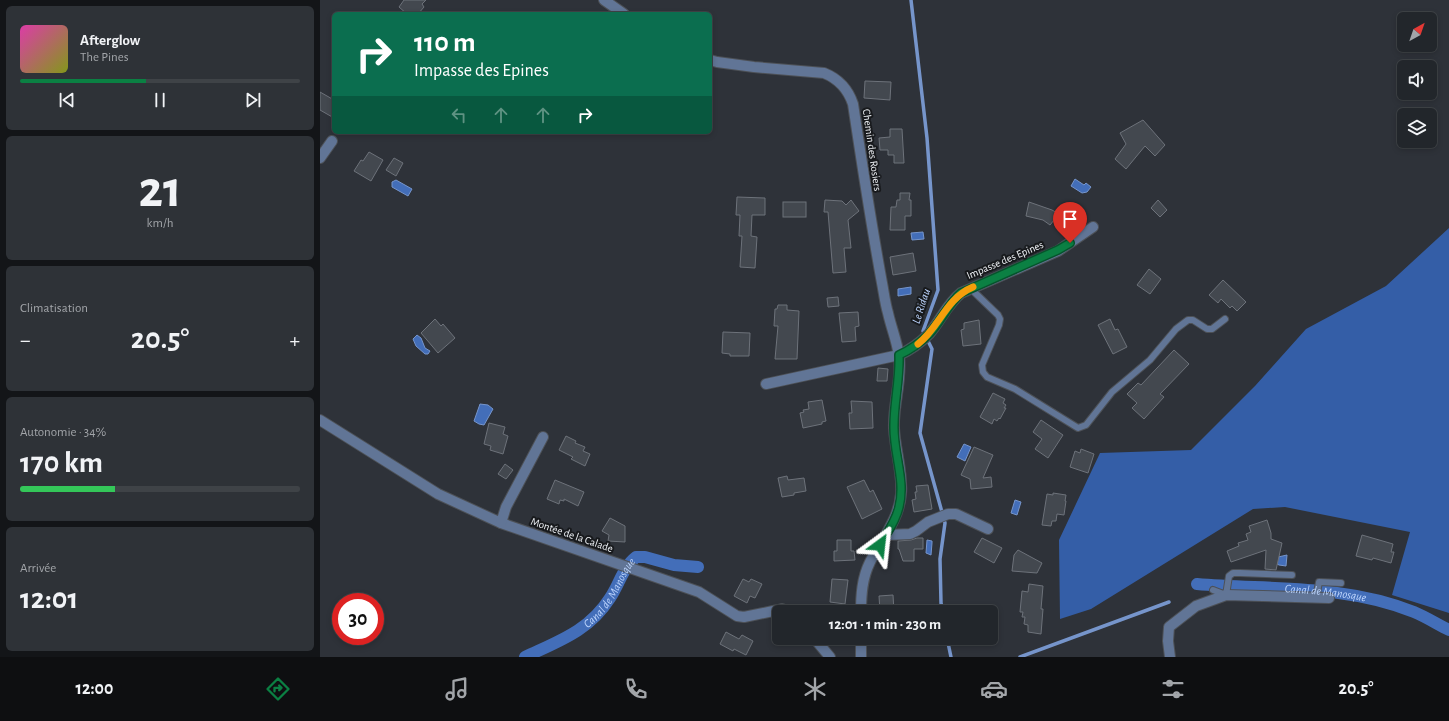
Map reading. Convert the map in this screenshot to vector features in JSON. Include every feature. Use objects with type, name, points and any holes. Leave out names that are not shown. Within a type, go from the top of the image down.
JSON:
[{"type":"street","points":[[604,0],[621,12]]},
{"type":"street","name":"Chemin des Rosiers","points":[[712,61],[754,67],[824,73],[834,77],[844,86],[850,95],[853,104],[865,185],[883,287],[899,355],[899,380],[894,425],[894,442],[901,480],[899,508],[870,563],[863,581],[861,605]]},
{"type":"street","points":[[320,158],[332,141]]},
{"type":"street","name":"Impasse des Epines","points":[[899,355],[909,351],[920,343],[930,333],[951,303],[961,293],[1058,250],[1093,228]]},
{"type":"street","points":[[766,384],[899,355]]},
{"type":"street","name":"Montée de la Calade","points":[[320,420],[438,494],[501,523],[699,592],[738,616],[744,617],[772,611]]},
{"type":"street","points":[[501,523],[506,507],[543,438]]},
{"type":"street","points":[[886,535],[910,534],[928,522],[943,516],[956,514],[988,529]]},
{"type":"street","points":[[1170,657],[1168,641],[1169,627],[1196,606],[1226,596],[1329,598]]},
{"type":"street","points":[[820,645],[830,657]]},
{"type":"street","points":[[861,645],[861,657]]},
{"type":"lane","points":[[970,288],[998,315],[1000,319],[999,325],[982,365],[983,372],[987,377],[1014,389],[1078,428],[1086,425],[1112,392],[1150,360],[1176,329],[1188,320],[1193,320],[1207,328],[1212,329],[1225,319]]},
{"type":"lane","points":[[1213,590],[1226,596],[1228,576],[1232,573],[1292,575]]},
{"type":"lane","points":[[1316,598],[1319,582],[1341,582]]},
{"type":"shaded area","points":[[1075,179],[1084,185],[1086,183],[1091,187],[1087,192],[1082,193],[1071,186]]},
{"type":"shaded area","points":[[396,180],[412,189],[408,196],[392,187],[392,182]]},
{"type":"shaded area","points":[[1449,228],[1449,613],[1392,595],[1410,532],[1285,507],[1253,509],[1091,609],[1060,619],[1059,540],[1100,453],[1191,450],[1255,386],[1306,329],[1386,286]]},
{"type":"shaded area","points":[[923,232],[924,239],[912,240],[911,233]]},
{"type":"shaded area","points":[[911,287],[911,294],[898,296],[898,289]]},
{"type":"shaded area","points":[[417,335],[421,338],[425,348],[430,351],[428,354],[425,354],[416,346],[413,339]]},
{"type":"shaded area","points":[[480,404],[488,405],[493,409],[484,425],[474,421]]},
{"type":"shaded area","points":[[964,444],[971,447],[965,461],[957,457]]},
{"type":"shaded area","points":[[1015,500],[1021,502],[1017,515],[1011,513]]},
{"type":"shaded area","points":[[927,540],[932,541],[931,555],[926,553]]},
{"type":"shaded area","points":[[1287,555],[1286,566],[1279,565],[1271,561],[1278,557]]},
{"type":"building","points":[[404,0],[426,0],[422,4],[424,7],[420,12],[405,12],[399,7]]},
{"type":"building","points":[[865,81],[891,82],[890,100],[864,98]]},
{"type":"building","points":[[320,92],[332,99],[332,117],[320,110]]},
{"type":"building","points":[[1143,120],[1165,145],[1155,156],[1145,146],[1126,169],[1115,159],[1126,144],[1120,133]]},
{"type":"building","points":[[890,129],[902,129],[904,163],[894,163],[894,155],[888,155],[888,150],[880,150],[879,138],[890,137]]},
{"type":"building","points":[[369,152],[383,160],[371,181],[354,171],[361,160],[363,161]]},
{"type":"building","points":[[394,158],[403,163],[396,176],[386,170]]},
{"type":"building","points":[[900,193],[910,193],[909,200],[911,200],[911,216],[905,216],[905,230],[890,230],[891,207],[896,207],[897,200],[900,200]]},
{"type":"building","points":[[737,197],[765,198],[765,215],[752,215],[751,236],[757,237],[755,268],[740,267],[742,236],[739,236],[740,215],[736,215]]},
{"type":"building","points":[[825,200],[842,201],[846,205],[851,200],[859,211],[848,220],[851,248],[844,248],[846,272],[833,273],[828,212],[824,212]]},
{"type":"building","points":[[1158,200],[1167,210],[1160,217],[1151,208]]},
{"type":"building","points":[[783,202],[806,202],[806,217],[783,217]]},
{"type":"building","points":[[1029,202],[1059,214],[1050,225],[1043,220],[1026,216]]},
{"type":"building","points":[[913,253],[916,271],[893,275],[890,257]]},
{"type":"building","points":[[1149,269],[1161,279],[1150,294],[1137,285]]},
{"type":"building","points":[[1223,280],[1246,302],[1237,311],[1232,306],[1230,308],[1221,299],[1218,303],[1209,295]]},
{"type":"building","points":[[838,297],[839,306],[828,307],[827,298]]},
{"type":"building","points":[[778,305],[787,305],[787,310],[799,311],[797,359],[775,359],[778,326],[774,326],[775,309],[777,309]]},
{"type":"building","points":[[858,312],[859,326],[855,327],[856,341],[842,342],[839,313]]},
{"type":"building","points":[[435,319],[441,326],[443,324],[455,338],[438,353],[421,333]]},
{"type":"building","points":[[1110,319],[1115,330],[1118,329],[1127,347],[1113,354],[1098,325]]},
{"type":"building","points":[[979,320],[981,344],[963,346],[961,330],[964,329],[964,323]]},
{"type":"building","points":[[723,332],[750,333],[749,356],[730,356],[730,354],[722,353]]},
{"type":"building","points":[[1174,350],[1189,364],[1160,394],[1164,397],[1144,419],[1132,408],[1137,403],[1127,394],[1138,383],[1141,385]]},
{"type":"building","points":[[878,368],[888,369],[887,381],[877,381]]},
{"type":"building","points":[[993,393],[1005,399],[1003,403],[1006,405],[1004,408],[1006,408],[1000,419],[999,418],[997,421],[994,419],[992,424],[980,417]]},
{"type":"building","points":[[822,400],[826,421],[822,422],[822,424],[803,428],[800,413],[804,412],[803,410],[809,409],[808,402]]},
{"type":"building","points":[[851,401],[872,402],[873,428],[850,429],[849,413],[852,413]]},
{"type":"building","points":[[1041,420],[1063,435],[1048,458],[1035,449],[1042,439],[1033,432]]},
{"type":"building","points":[[489,423],[505,427],[503,434],[508,436],[503,454],[490,450],[491,446],[484,444]]},
{"type":"building","points":[[566,436],[576,441],[575,443],[585,447],[583,451],[590,454],[585,466],[571,459],[573,457],[559,450]]},
{"type":"building","points":[[974,447],[993,455],[983,478],[991,477],[992,487],[971,489],[970,479],[961,475]]},
{"type":"building","points":[[1081,449],[1094,454],[1088,473],[1070,467],[1075,451],[1080,453]]},
{"type":"building","points":[[505,464],[513,470],[506,479],[498,474]]},
{"type":"building","points":[[787,476],[788,480],[804,478],[806,491],[782,497],[778,478]]},
{"type":"building","points":[[555,480],[584,492],[578,506],[564,499],[564,501],[560,500],[559,504],[547,499]]},
{"type":"building","points":[[864,480],[870,492],[873,490],[882,509],[862,519],[847,487]]},
{"type":"building","points":[[928,485],[932,509],[914,512],[912,500],[916,499],[916,486]]},
{"type":"building","points":[[1053,493],[1066,495],[1064,515],[1057,514],[1056,521],[1052,521],[1051,526],[1042,525],[1047,494],[1053,495]]},
{"type":"building","points":[[610,518],[625,526],[625,542],[608,541],[609,535],[602,531]]},
{"type":"building","points":[[1267,520],[1271,533],[1271,539],[1282,543],[1276,570],[1265,569],[1266,550],[1231,562],[1227,551],[1239,546],[1238,543],[1248,540],[1246,534],[1251,532],[1249,526]]},
{"type":"building","points":[[1362,535],[1393,544],[1391,552],[1394,552],[1391,563],[1373,558],[1372,560],[1356,556]]},
{"type":"building","points":[[923,538],[923,549],[914,549],[914,561],[903,561],[898,549],[898,541]]},
{"type":"building","points":[[982,538],[1002,548],[994,563],[974,552]]},
{"type":"building","points":[[837,540],[851,540],[851,551],[854,551],[855,560],[834,561],[834,551],[837,551]]},
{"type":"building","points":[[1018,550],[1042,563],[1037,573],[1012,571],[1014,555]]},
{"type":"building","points":[[743,579],[749,582],[751,579],[762,584],[755,598],[750,596],[747,603],[734,596]]},
{"type":"building","points":[[832,579],[848,580],[845,604],[830,602]]},
{"type":"building","points":[[1029,584],[1043,586],[1041,634],[1028,632],[1028,625],[1024,624],[1025,617],[1022,617],[1023,612],[1020,612],[1022,591],[1028,592]]},
{"type":"building","points":[[893,595],[894,605],[880,605],[879,596]]},
{"type":"building","points":[[726,632],[739,639],[742,635],[753,641],[746,655],[734,649],[733,651],[720,644]]},
{"type":"waterway","name":"Le Ridau","points":[[911,0],[927,138],[938,290],[923,331],[932,349],[920,433],[945,523],[940,559],[941,605]]},
{"type":"waterway","name":"Canal de Manosque","points":[[525,657],[572,634],[593,619],[610,598],[624,571],[636,557],[645,557],[674,565],[698,567]]},
{"type":"waterway","name":"Canal de Manosque","points":[[1197,584],[1334,592],[1388,603],[1414,612],[1449,630]]},
{"type":"waterway","points":[[1020,657],[1169,602]]},
{"type":"waterway","name":"Le Ridau","points":[[948,645],[951,657]]},
{"type":"slow traffic","points":[[918,344],[930,333],[955,298],[967,289],[973,287]]},
{"type":"route","points":[[880,545],[899,508],[901,494],[901,480],[894,442],[894,425],[900,368],[899,355],[909,351],[920,343],[930,333],[955,298],[967,289],[1058,250],[1070,243]]}]
